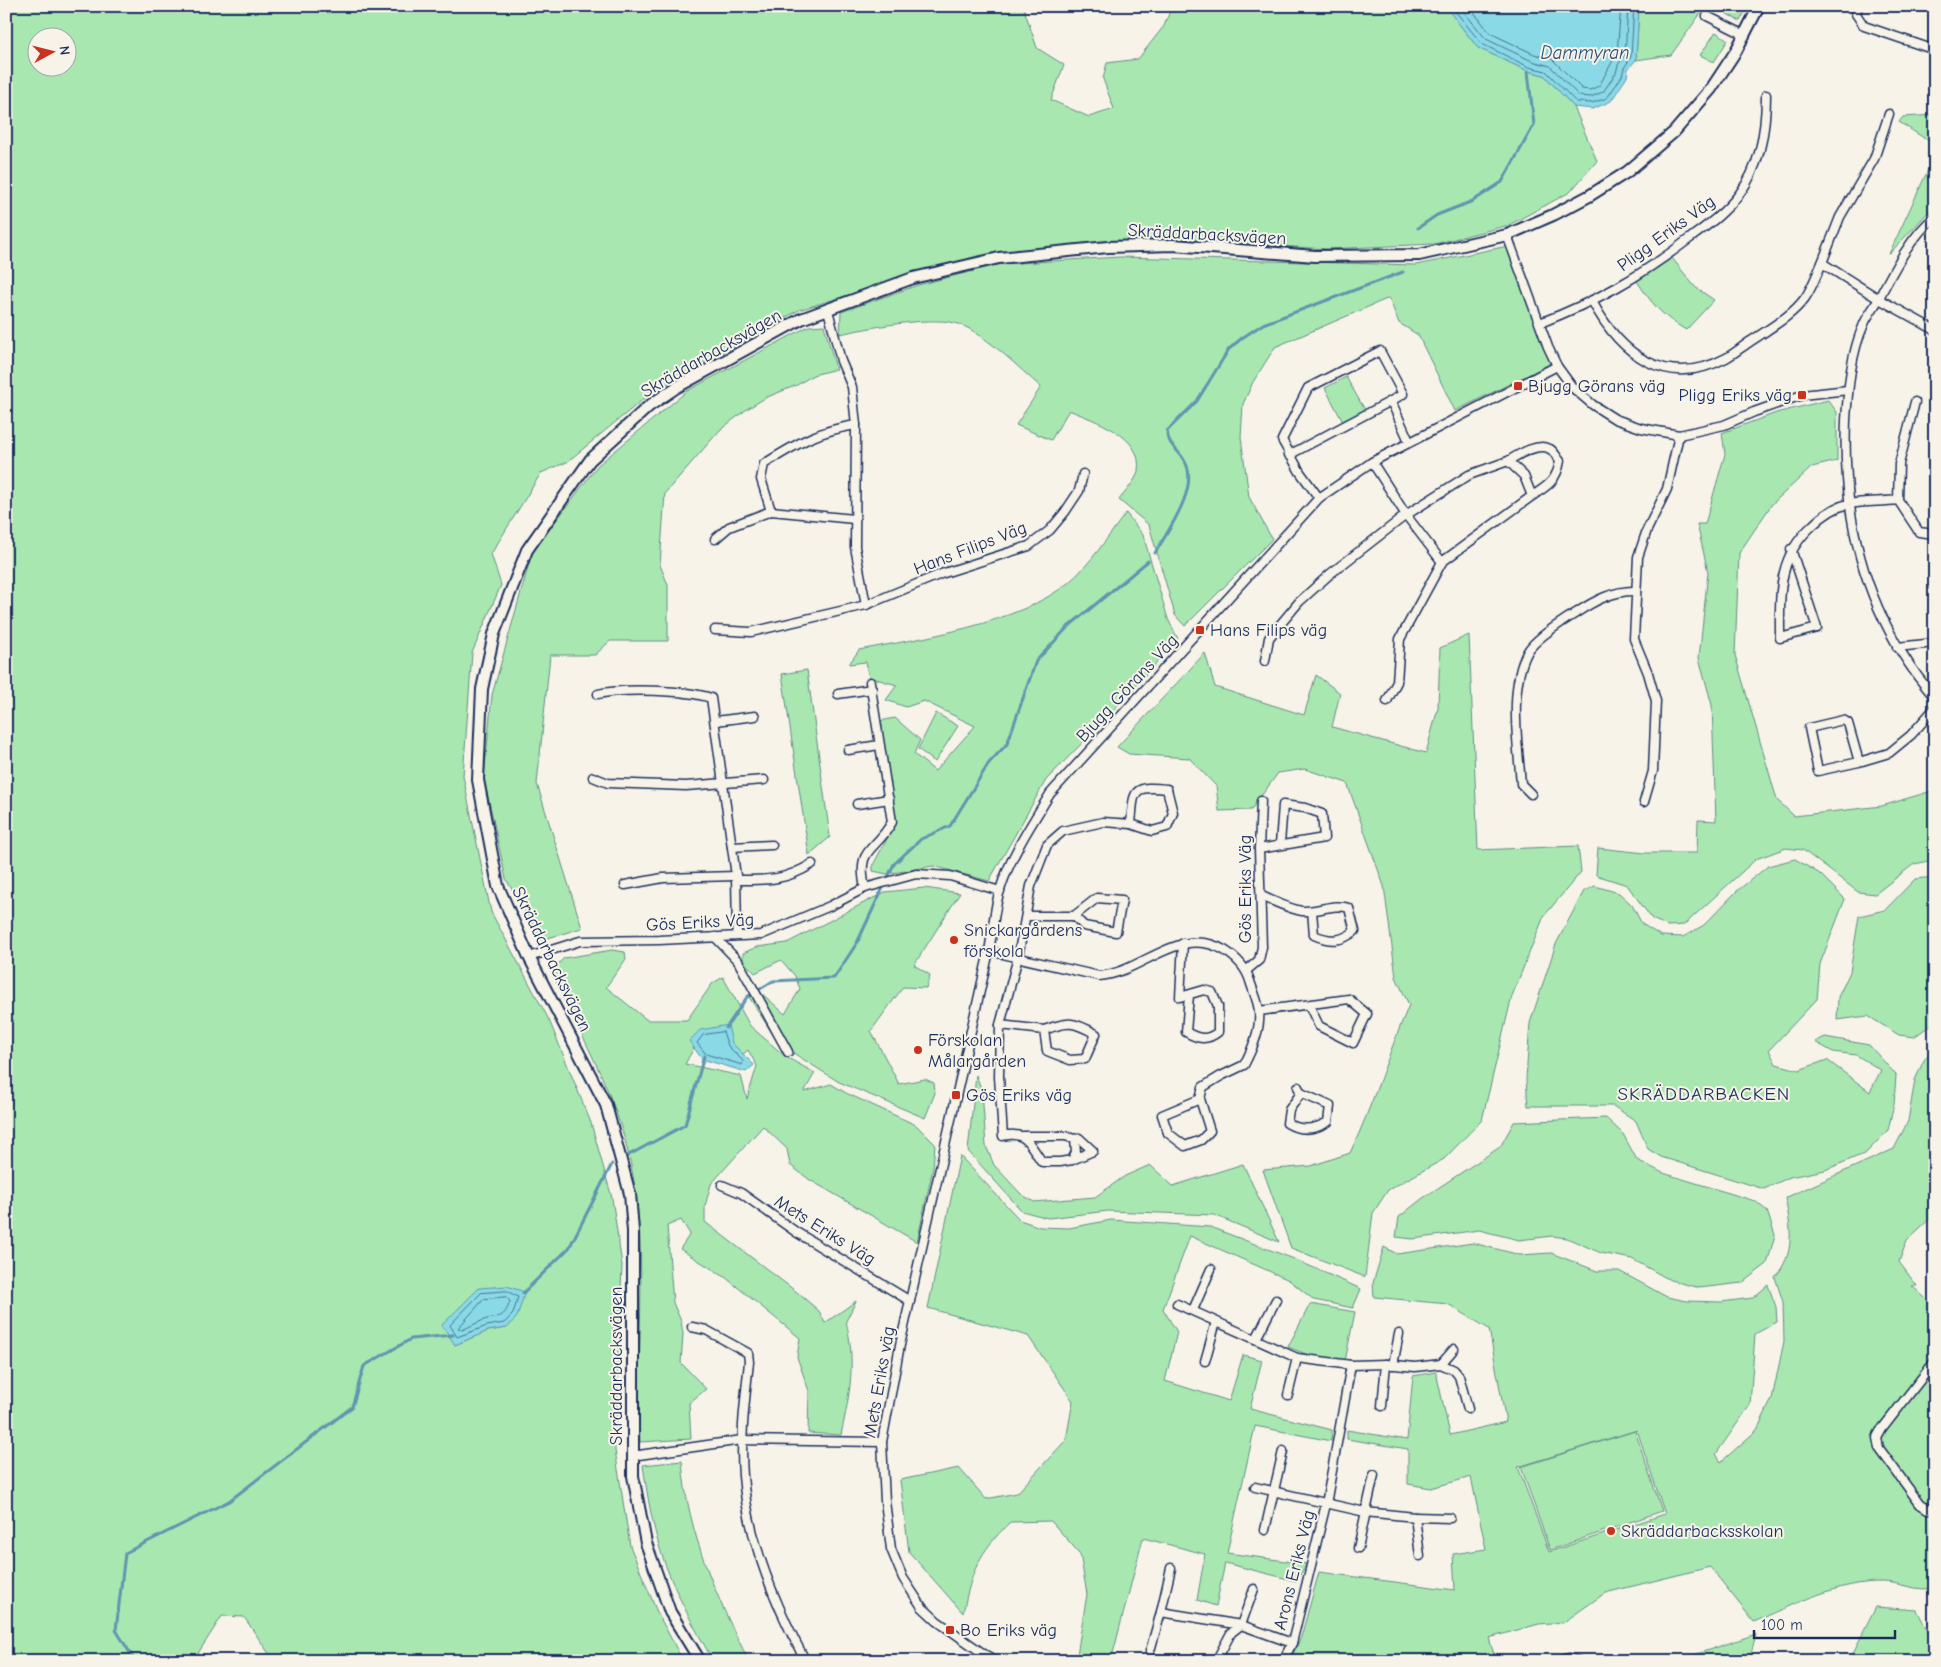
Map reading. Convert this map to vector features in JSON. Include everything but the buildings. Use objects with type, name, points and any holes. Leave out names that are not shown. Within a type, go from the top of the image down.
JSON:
[{"type":"street","name":"Skräddarbacksvägen","points":[[700,1661],[670,1612],[646,1543],[639,1512],[632,1456],[633,1305],[630,1194],[606,1105],[529,957],[498,886],[478,780],[477,752],[482,689],[494,634],[527,550],[590,460],[649,406],[677,387],[801,319],[913,278],[1009,257],[1108,247],[1173,245],[1315,256],[1419,255],[1507,234],[1560,211],[1627,172],[1674,132],[1711,89],[1745,35],[1759,6]]},
{"type":"street","points":[[1858,6],[1856,14],[1864,26],[1935,50]]},
{"type":"street","points":[[1707,16],[1745,35]]},
{"type":"street","name":"Pligg Eriks Väg","points":[[1540,323],[1592,301],[1664,258],[1721,215],[1741,192],[1757,160],[1766,130],[1766,95]]},
{"type":"street","points":[[1592,301],[1606,325],[1626,350],[1644,361],[1679,370],[1704,366],[1725,358],[1782,320],[1805,298],[1822,263],[1840,217],[1874,159],[1889,114]]},
{"type":"street","points":[[1935,217],[1895,265],[1879,299],[1864,324],[1850,373],[1845,451],[1849,504],[1864,571],[1880,616],[1912,671],[1935,698]]},
{"type":"street","points":[[1507,234],[1557,366],[1573,388],[1592,405],[1615,419],[1641,428],[1679,435],[1724,425],[1802,395],[1848,390]]},
{"type":"street","points":[[1822,263],[1879,299],[1935,330]]},
{"type":"street","points":[[828,310],[841,361],[852,387],[856,426],[855,547],[866,605]]},
{"type":"street","points":[[1290,455],[1403,394],[1380,351],[1364,357],[1308,388],[1282,440],[1290,455],[1319,498]]},
{"type":"street","name":"Bjugg Görans Väg","points":[[1000,891],[1023,838],[1050,794],[1319,498],[1372,462],[1409,441],[1557,366]]},
{"type":"street","points":[[1391,401],[1409,441]]},
{"type":"street","points":[[1915,402],[1899,464],[1898,500],[1919,532],[1935,534]]},
{"type":"street","points":[[770,511],[761,479],[764,464],[814,434],[831,429],[856,426]]},
{"type":"street","points":[[1644,802],[1653,771],[1656,701],[1648,673],[1634,639],[1638,557],[1647,530],[1666,489],[1679,435]]},
{"type":"street","points":[[1265,661],[1269,638],[1299,602],[1330,574],[1406,516],[1469,475],[1541,447],[1550,449],[1560,461],[1558,474],[1545,488],[1442,562],[1400,639],[1397,682],[1386,701]]},
{"type":"street","points":[[1508,461],[1524,476],[1532,496]]},
{"type":"street","points":[[1372,462],[1406,516],[1442,562]]},
{"type":"street","name":"Hans Filips Väg","points":[[715,630],[751,632],[866,605],[941,574],[1029,546],[1050,530],[1065,512],[1079,491],[1084,474]]},
{"type":"street","points":[[1791,549],[1817,628],[1780,638],[1781,578],[1791,549],[1802,535],[1831,510],[1849,504],[1898,500]]},
{"type":"street","points":[[714,539],[729,528],[770,511],[854,519]]},
{"type":"street","points":[[1531,794],[1521,784],[1517,686],[1529,650],[1557,625],[1594,601],[1625,590],[1636,591]]},
{"type":"street","points":[[1897,647],[1935,643]]},
{"type":"street","points":[[838,694],[871,686],[889,799],[892,822],[887,831],[862,858],[865,888]]},
{"type":"street","points":[[598,694],[611,690],[700,694],[711,698],[725,785],[736,878],[737,935]]},
{"type":"street","points":[[1859,762],[1848,723],[1843,720],[1809,728],[1818,771],[1859,762],[1889,753],[1911,735],[1935,708]]},
{"type":"street","points":[[716,721],[755,716]]},
{"type":"street","points":[[848,750],[879,745]]},
{"type":"street","points":[[593,777],[608,784],[725,785],[764,780]]},
{"type":"street","points":[[1022,1136],[1042,1162],[1072,1160],[1093,1151],[1079,1138],[1075,1139],[1065,1136],[1022,1136],[1014,1133],[1003,1136],[999,1077],[1000,1025],[1018,957],[1031,886],[1047,844],[1062,832],[1076,827],[1103,822],[1130,824],[1152,830],[1167,827],[1173,813],[1168,789],[1148,787],[1140,789],[1133,796],[1130,824]]},
{"type":"street","points":[[857,804],[889,799]]},
{"type":"street","name":"Gös Eriks Väg","points":[[1247,970],[1259,960],[1262,947],[1259,849],[1261,801]]},
{"type":"street","name":"Gös Eriks Väg","points":[[1259,849],[1324,838],[1322,814],[1305,808],[1283,805],[1280,844]]},
{"type":"street","points":[[732,846],[772,846]]},
{"type":"street","points":[[625,885],[663,878],[777,880],[799,873],[812,864]]},
{"type":"street","name":"Gös Eriks Väg","points":[[529,957],[580,941],[659,940],[761,935],[786,926],[865,888],[916,874],[950,876],[1000,891]]},
{"type":"street","points":[[910,1301],[989,951],[1000,891]]},
{"type":"street","name":"Gös Eriks Väg","points":[[1261,896],[1300,910],[1312,911],[1342,906],[1349,908],[1355,931],[1345,938],[1327,941],[1314,935],[1312,911]]},
{"type":"street","points":[[1026,916],[1074,916],[1097,898],[1122,900],[1116,932],[1084,926],[1074,916]]},
{"type":"street","points":[[715,937],[738,961],[788,1052]]},
{"type":"street","points":[[1183,943],[1180,997],[1189,994],[1204,990],[1212,992],[1218,1006],[1218,1032],[1210,1038],[1197,1038],[1186,1032],[1189,994]]},
{"type":"street","name":"Gös Eriks Väg","points":[[989,951],[1070,971],[1099,976],[1116,975],[1155,954],[1183,943],[1213,944],[1235,956],[1247,970],[1259,1011],[1254,1046],[1244,1066],[1221,1076],[1203,1087],[1200,1099]]},
{"type":"street","points":[[1259,1011],[1348,999],[1367,1014],[1353,1043],[1320,1026],[1309,1005]]},
{"type":"street","points":[[1000,1025],[1044,1030],[1066,1022],[1080,1025],[1096,1034],[1085,1059],[1070,1060],[1047,1051],[1044,1030]]},
{"type":"street","points":[[1299,1090],[1330,1106],[1328,1122],[1320,1126],[1297,1129],[1286,1123],[1289,1110],[1299,1090]]},
{"type":"street","points":[[1200,1099],[1210,1131],[1201,1140],[1185,1146],[1168,1133],[1162,1115],[1200,1099]]},
{"type":"street","points":[[1072,1160],[1076,1152],[1075,1139]]},
{"type":"street","name":"Mets Eriks Väg","points":[[722,1185],[741,1193],[796,1232],[910,1301]]},
{"type":"street","points":[[1193,1310],[1212,1269]]},
{"type":"street","points":[[1256,1338],[1276,1300]]},
{"type":"street","name":"Mets Eriks väg","points":[[910,1301],[882,1442],[885,1501],[891,1549],[902,1578],[922,1607],[956,1635],[997,1661]]},
{"type":"street","points":[[1177,1304],[1297,1358],[1351,1365],[1415,1367],[1441,1364],[1454,1370],[1459,1376],[1468,1409]]},
{"type":"street","points":[[1205,1361],[1216,1322]]},
{"type":"street","points":[[692,1327],[706,1330],[748,1354],[749,1362],[742,1440],[743,1478],[754,1534],[765,1573],[784,1620],[804,1658]]},
{"type":"street","points":[[1382,1406],[1390,1365],[1399,1334]]},
{"type":"street","points":[[1441,1364],[1454,1349]]},
{"type":"street","points":[[1288,1395],[1297,1358]]},
{"type":"street","points":[[1935,1361],[1882,1429],[1877,1440],[1879,1448],[1920,1504],[1925,1508],[1935,1508]]},
{"type":"street","name":"Arons Eriks Väg","points":[[1283,1661],[1292,1643],[1326,1504],[1351,1365]]},
{"type":"street","points":[[632,1456],[742,1440],[882,1442]]},
{"type":"street","points":[[1265,1530],[1283,1451]]},
{"type":"street","points":[[1358,1548],[1374,1476]]},
{"type":"street","name":"Arons Eriks Väg","points":[[1255,1487],[1365,1512],[1450,1518]]},
{"type":"street","points":[[1415,1517],[1420,1556]]},
{"type":"street","points":[[1150,1651],[1172,1568]]},
{"type":"street","name":"Arons Eriks Väg","points":[[1216,1661],[1230,1634],[1242,1625],[1254,1589]]},
{"type":"street","name":"Arons Eriks Väg","points":[[1161,1612],[1242,1625],[1292,1643]]},
{"type":"street","points":[[1559,1661],[1569,1658],[1578,1661]]},
{"type":"green space","points":[[6,6],[1023,6],[1037,48],[1064,65],[1051,100],[1089,117],[1114,109],[1103,79],[1107,63],[1138,59],[1164,26],[1172,6],[1445,6],[1478,48],[1528,71],[1544,75],[1574,107],[1597,161],[1570,192],[1509,225],[1434,244],[1327,249],[1161,239],[977,256],[799,310],[652,392],[567,462],[541,473],[491,554],[501,585],[472,653],[463,776],[491,912],[549,1020],[591,1123],[612,1198],[622,1265],[615,1450],[630,1546],[657,1612],[683,1661],[274,1661],[244,1617],[222,1616],[193,1661],[6,1661]],"holes":[[[506,1328],[488,1331],[455,1345],[451,1336]]]},
{"type":"green space","points":[[1639,6],[1706,6],[1671,55],[1636,60]]},
{"type":"green space","points":[[1733,6],[1748,6],[1740,21],[1727,14]]},
{"type":"green space","points":[[1716,32],[1728,40],[1714,62],[1700,55]]},
{"type":"green space","points":[[1935,115],[1935,145],[1899,122],[1903,117]]},
{"type":"green space","points":[[1935,155],[1935,205],[1889,254]]},
{"type":"green space","points":[[1508,246],[1550,364],[1455,411],[1418,335],[1399,323],[1389,298],[1275,347],[1253,382],[1243,404],[1241,437],[1249,497],[1272,539],[1185,626],[1175,615],[1149,525],[1119,500],[1132,483],[1138,471],[1138,458],[1133,448],[1125,439],[1115,431],[1069,410],[1051,440],[1016,425],[1041,387],[1000,350],[965,326],[943,321],[914,322],[840,334],[841,312],[918,285],[1001,264],[1120,257],[1416,265]]},
{"type":"green space","points":[[1672,258],[1695,287],[1714,300],[1686,330],[1658,309],[1637,281]]},
{"type":"green space","points":[[824,325],[836,369],[813,375],[797,385],[765,398],[747,409],[720,430],[665,493],[660,565],[668,585],[668,641],[610,641],[595,655],[550,655],[537,784],[582,928],[541,940],[506,879],[484,778],[492,695],[532,553],[598,465],[687,391],[809,326]]},
{"type":"green space","points":[[1346,377],[1365,410],[1344,424],[1325,388]]},
{"type":"green space","points":[[1828,400],[1837,412],[1837,461],[1812,467],[1772,504],[1739,553],[1735,655],[1777,800],[1794,816],[1882,806],[1935,790],[1935,860],[1914,864],[1875,894],[1858,892],[1803,850],[1786,848],[1756,859],[1684,925],[1668,926],[1652,919],[1627,885],[1596,875],[1598,848],[1645,853],[1697,853],[1698,820],[1716,821],[1712,705],[1699,658],[1708,572],[1697,524],[1705,524],[1725,454],[1722,433],[1776,413]]},
{"type":"green space","points":[[1126,513],[1143,535],[1168,619],[1178,639],[1093,732],[1046,780],[989,881],[933,866],[887,874],[873,871],[873,865],[895,824],[880,721],[895,718],[920,740],[914,754],[935,771],[975,726],[924,701],[906,707],[886,700],[897,685],[869,677],[866,662],[849,664],[859,650],[940,634],[997,619],[1047,597],[1068,583],[1084,567]]},
{"type":"green space","points":[[1469,635],[1478,850],[1578,846],[1581,872],[1544,916],[1512,996],[1482,1120],[1444,1159],[1388,1190],[1373,1213],[1365,1277],[1291,1248],[1263,1170],[1311,1166],[1350,1153],[1366,1117],[1409,1005],[1396,977],[1384,886],[1347,783],[1305,769],[1278,773],[1251,810],[1219,811],[1216,786],[1189,758],[1129,754],[1117,747],[1205,653],[1215,687],[1304,715],[1316,675],[1340,693],[1332,727],[1426,753],[1438,708],[1440,648]]},
{"type":"green space","points":[[807,670],[830,837],[809,855],[782,674]]},
{"type":"green space","points":[[936,713],[958,726],[935,762],[918,749]]},
{"type":"green space","points":[[1795,859],[1820,874],[1845,899],[1820,964],[1817,999],[1769,1050],[1776,1064],[1799,1070],[1827,1060],[1870,1092],[1881,1070],[1856,1055],[1833,1052],[1815,1042],[1825,1037],[1869,1045],[1896,1075],[1894,1104],[1888,1130],[1866,1153],[1825,1170],[1790,1177],[1764,1189],[1661,1157],[1648,1149],[1636,1121],[1613,1106],[1528,1106],[1526,1079],[1530,1023],[1556,944],[1584,891],[1595,886],[1619,893],[1632,905],[1642,924],[1661,936],[1683,937],[1704,925],[1737,891],[1768,866]]},
{"type":"green space","points":[[1935,877],[1935,1022],[1914,1037],[1899,1035],[1868,1016],[1837,1020],[1838,997],[1850,972],[1859,916],[1885,910],[1915,879]]},
{"type":"green space","points":[[924,888],[960,893],[914,965],[930,975],[926,988],[903,987],[871,1031],[899,1084],[925,1079],[934,1083],[935,1093],[925,1118],[839,1082],[779,1044],[749,997],[760,992],[785,1014],[800,989],[795,976],[781,960],[755,973],[743,961],[743,953],[757,947],[787,943],[885,892]]},
{"type":"green space","points":[[612,950],[625,952],[626,959],[606,987],[647,1020],[687,1020],[712,984],[723,977],[750,1026],[786,1057],[815,1073],[804,1092],[831,1084],[846,1093],[916,1125],[935,1144],[933,1168],[917,1242],[810,1180],[790,1165],[787,1149],[763,1126],[711,1184],[705,1206],[705,1222],[798,1293],[819,1311],[825,1323],[856,1301],[846,1321],[851,1351],[851,1378],[841,1435],[808,1433],[809,1391],[797,1357],[800,1338],[725,1277],[680,1249],[690,1234],[681,1220],[667,1226],[673,1303],[681,1321],[683,1334],[681,1363],[706,1389],[689,1403],[691,1439],[640,1442],[641,1255],[634,1181],[626,1144],[611,1100],[551,971],[564,958]],"holes":[[[700,1037],[741,1056],[748,1050],[757,1066],[747,1099],[741,1076],[685,1064]]]},
{"type":"green space","points":[[1935,1047],[1935,1214],[1907,1240],[1899,1262],[1917,1286],[1912,1286],[1935,1307],[1935,1588],[1921,1589],[1882,1582],[1850,1585],[1816,1595],[1754,1622],[1710,1567],[1605,1593],[1564,1622],[1539,1624],[1489,1638],[1496,1661],[1290,1661],[1301,1637],[1319,1572],[1455,1590],[1453,1554],[1486,1549],[1471,1477],[1431,1488],[1408,1484],[1408,1449],[1347,1439],[1347,1430],[1407,1440],[1413,1376],[1436,1372],[1450,1435],[1506,1422],[1489,1329],[1448,1304],[1374,1297],[1373,1283],[1384,1247],[1397,1254],[1473,1243],[1520,1255],[1551,1253],[1597,1271],[1619,1271],[1667,1297],[1687,1301],[1721,1302],[1753,1298],[1768,1285],[1776,1307],[1777,1322],[1755,1334],[1750,1405],[1716,1454],[1721,1462],[1757,1430],[1772,1399],[1784,1341],[1783,1302],[1775,1277],[1782,1268],[1789,1249],[1790,1229],[1785,1198],[1894,1149],[1908,1121],[1915,1080],[1924,1060]],"holes":[[[1637,1430],[1665,1514],[1549,1552],[1518,1467]]]},
{"type":"green space","points":[[976,1075],[982,1091],[986,1146],[994,1165],[1021,1194],[1034,1202],[1095,1197],[1125,1176],[1150,1165],[1173,1186],[1243,1164],[1279,1242],[1214,1215],[1108,1211],[1048,1218],[1022,1211],[968,1151]]},
{"type":"green space","points":[[1606,1118],[1623,1134],[1637,1160],[1663,1173],[1755,1201],[1767,1211],[1775,1235],[1767,1264],[1742,1283],[1699,1288],[1670,1280],[1632,1259],[1601,1253],[1567,1238],[1552,1236],[1519,1240],[1479,1230],[1413,1239],[1396,1237],[1399,1217],[1423,1198],[1500,1147],[1514,1122]]},
{"type":"green space","points":[[960,1156],[1020,1220],[1040,1227],[1069,1228],[1111,1220],[1210,1227],[1294,1259],[1361,1289],[1353,1308],[1314,1300],[1289,1280],[1190,1236],[1163,1309],[1177,1332],[1165,1381],[1229,1401],[1243,1355],[1262,1360],[1250,1409],[1332,1430],[1331,1441],[1255,1426],[1227,1553],[1307,1564],[1296,1581],[1225,1563],[1216,1606],[1197,1600],[1205,1554],[1143,1538],[1111,1661],[1076,1661],[1087,1594],[1080,1554],[1051,1521],[1010,1522],[999,1533],[983,1554],[973,1574],[963,1613],[909,1552],[900,1480],[959,1468],[986,1499],[1017,1493],[1066,1440],[1073,1401],[1028,1336],[928,1308]]},
{"type":"green space","points":[[1310,1304],[1355,1312],[1345,1361],[1306,1354],[1288,1347]]},
{"type":"green space","points":[[1635,1431],[1662,1511],[1550,1550],[1521,1467]]},
{"type":"green space","points":[[682,1461],[690,1513],[705,1564],[726,1614],[749,1661],[713,1661],[678,1594],[661,1552],[650,1509],[643,1465]]},
{"type":"green space","points":[[1876,1607],[1917,1610],[1935,1646],[1935,1661],[1849,1661]]},
{"type":"green space","points":[[1756,1634],[1750,1659],[1676,1661]]},
{"type":"water","name":"Dammyran","points":[[1445,6],[1639,6],[1636,60],[1628,69],[1627,77],[1611,101],[1593,109],[1574,107],[1544,75],[1528,71],[1478,48]]},
{"type":"water","points":[[728,1025],[732,1043],[754,1065],[746,1072],[702,1059],[689,1041],[700,1030]]},
{"type":"water","points":[[507,1286],[525,1292],[517,1317],[507,1328],[488,1331],[455,1345],[442,1325],[479,1288]]},
{"type":"waterway","points":[[1418,228],[1437,215],[1473,201],[1502,182],[1534,125],[1528,71]]},
{"type":"waterway","points":[[1155,553],[1181,508],[1188,482],[1188,470],[1184,460],[1171,444],[1167,431],[1197,401],[1229,349],[1263,324],[1403,272]]},
{"type":"waterway","points":[[726,1028],[747,997],[773,981],[834,978],[857,943],[894,864],[921,839],[950,826],[989,763],[1007,744],[1036,661],[1068,627],[1148,561]]},
{"type":"waterway","points":[[627,1156],[685,1125],[704,1056]]},
{"type":"waterway","points":[[523,1293],[569,1248],[612,1164]]},
{"type":"waterway","points":[[135,1661],[116,1630],[125,1553],[229,1501],[352,1407],[364,1366],[411,1339],[453,1335]]},
{"type":"place","name":"Bjugg Görans väg","points":[[1518,386]]},
{"type":"place","name":"Pligg Eriks väg","points":[[1802,395]]},
{"type":"place","name":"Hans Filips väg","points":[[1200,630]]},
{"type":"place","name":"Snickargårdens förskola","points":[[954,940]]},
{"type":"place","name":"Förskolan Målargården","points":[[918,1050]]},
{"type":"place","name":"Gös Eriks väg","points":[[956,1095]]},
{"type":"place","name":"Skräddarbacksskolan","points":[[1611,1531]]},
{"type":"place","name":"Bo Eriks väg","points":[[950,1630]]},
{"type":"district","name":"SKRÄDDARBACKEN","points":[[1704,1093]]}]
